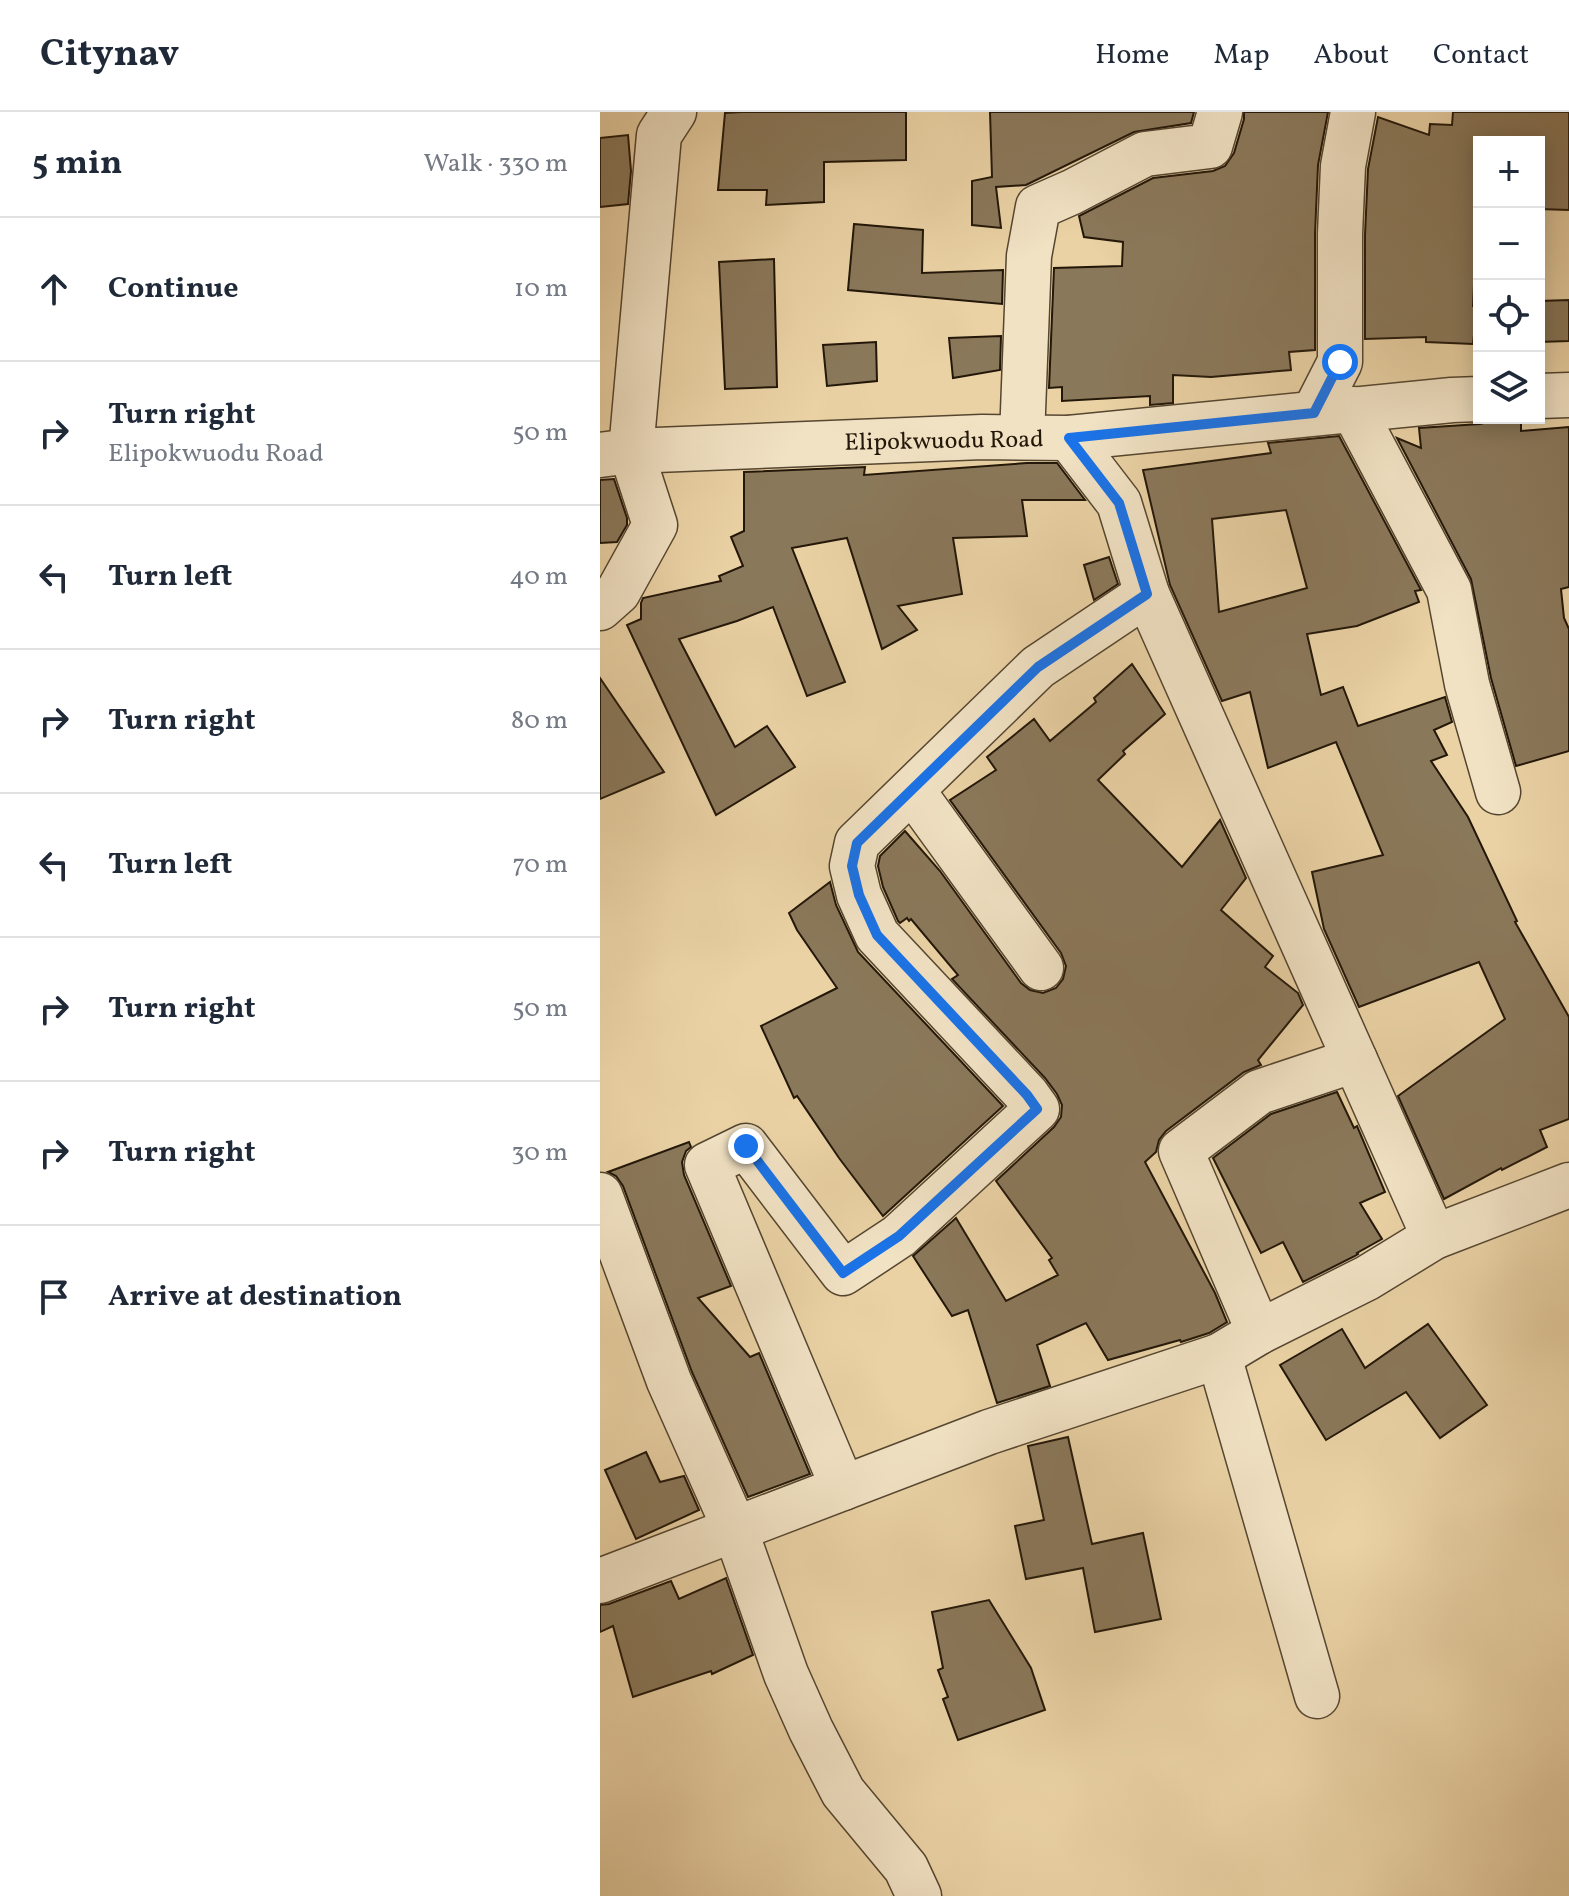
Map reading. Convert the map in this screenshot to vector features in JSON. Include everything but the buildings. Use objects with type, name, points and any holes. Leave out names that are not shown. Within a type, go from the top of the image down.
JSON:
[{"type":"street","points":[[1022,437],[1029,256],[1038,207],[1145,154],[1210,146],[1220,112]]},
{"type":"street","points":[[1353,112],[1343,166],[1340,362],[1334,411],[1449,590],[1467,684],[1498,792]]},
{"type":"street","points":[[600,608],[618,592],[655,525],[615,453],[656,120]]},
{"type":"street","points":[[1545,396],[1569,395]]},
{"type":"street","name":"Elipokwuodu Road","points":[[615,453],[851,441],[1069,438],[1473,399]]},
{"type":"street","points":[[1069,438],[1119,503],[1147,594],[1434,1237]]},
{"type":"street","points":[[843,1488],[707,1165],[746,1146],[843,1273],[899,1236],[1037,1109],[877,935],[859,895],[852,866],[857,843],[1038,667],[1147,594]]},
{"type":"street","points":[[912,790],[1041,968]]},
{"type":"street","points":[[1259,1332],[1181,1151],[1259,1092],[1355,1060]]},
{"type":"street","points":[[600,1581],[989,1432],[1219,1356],[1259,1332],[1367,1278],[1434,1237],[1569,1185]]},
{"type":"street","points":[[600,1195],[669,1381],[735,1529],[786,1674],[811,1730],[843,1792],[906,1868],[919,1896]]},
{"type":"street","points":[[1219,1356],[1317,1696]]},
{"type":"route","points":[[746,1146],[843,1273],[899,1236],[1037,1109],[877,935],[859,895],[852,866],[857,843],[1038,667],[1147,594],[1119,503],[1069,438],[1314,413],[1340,362]]}]
